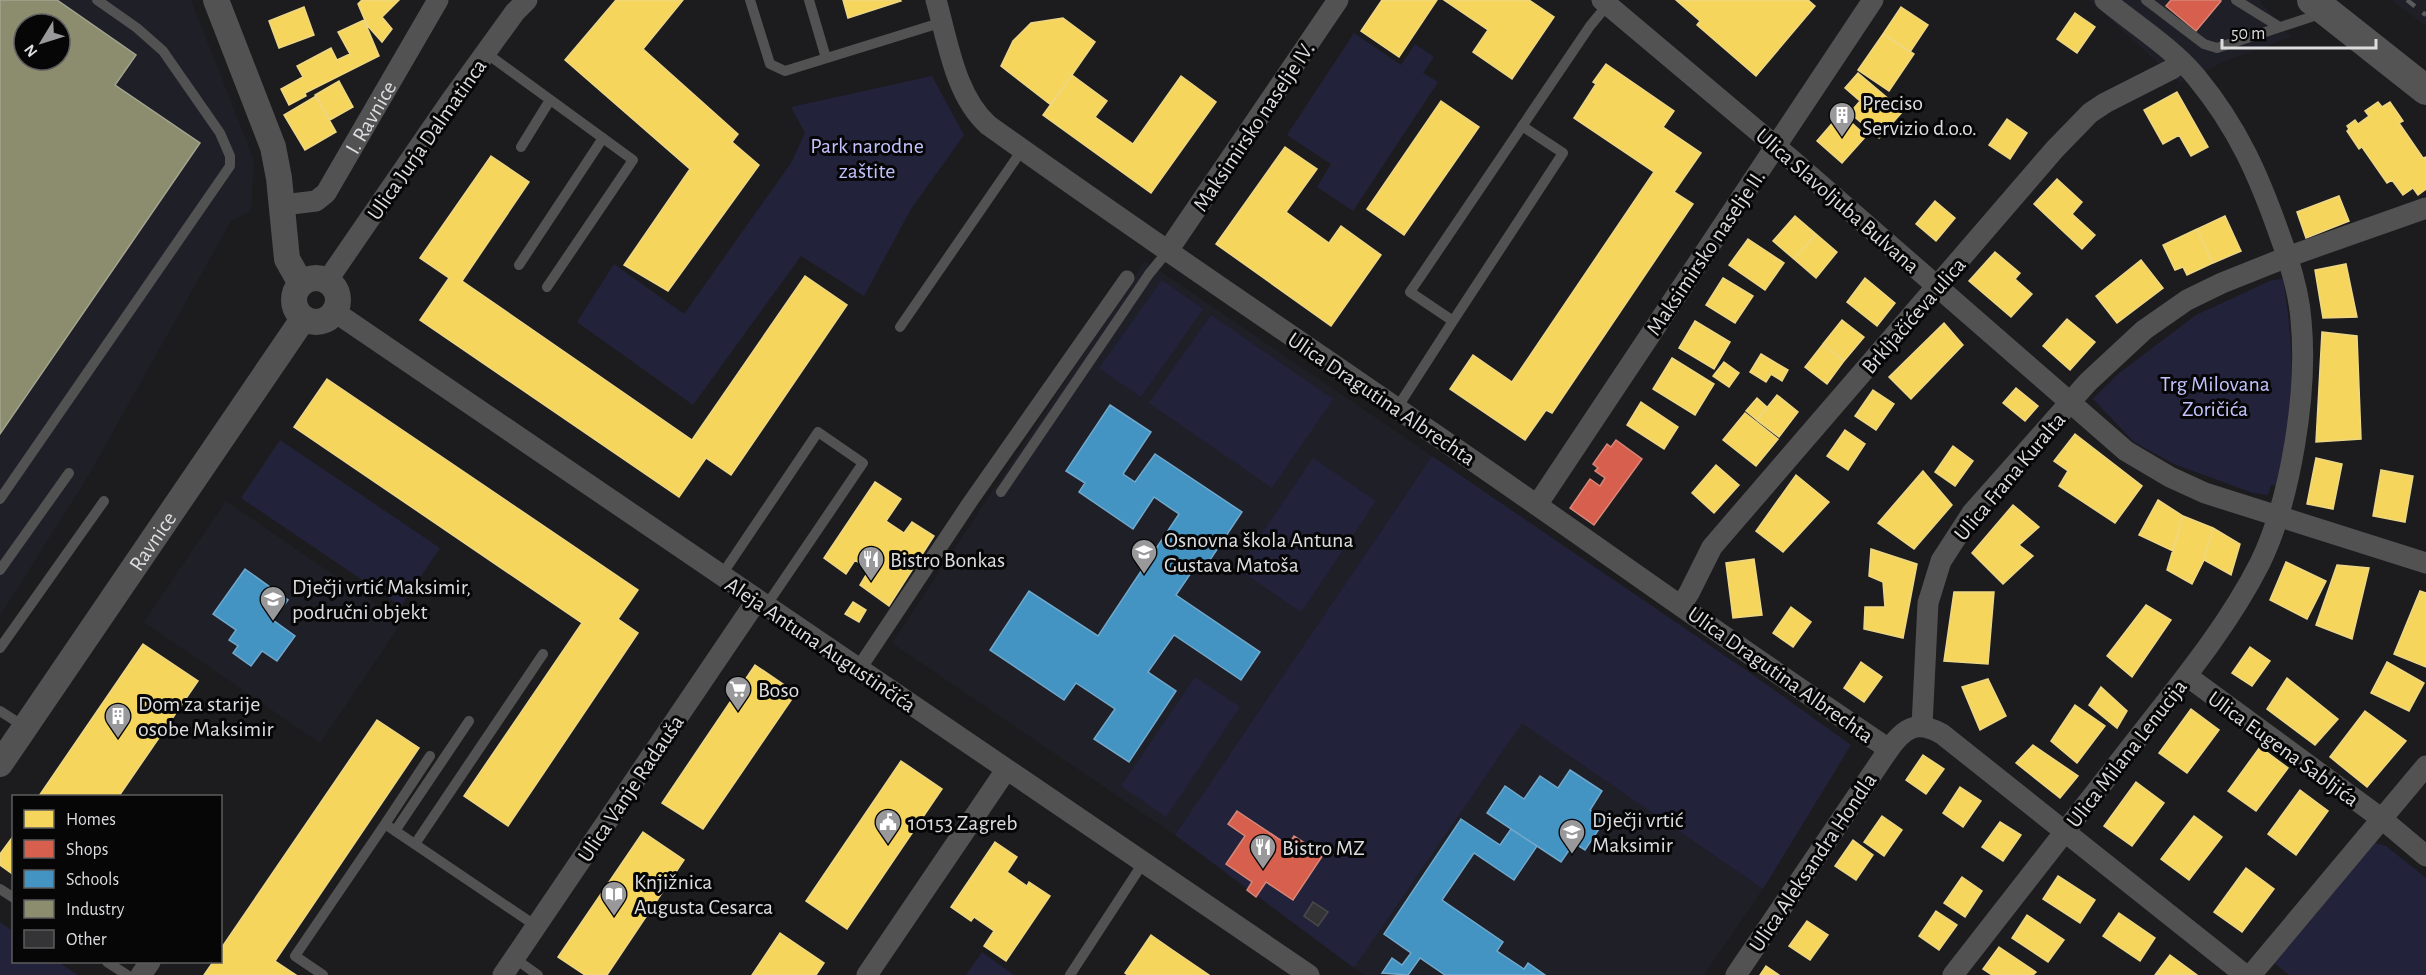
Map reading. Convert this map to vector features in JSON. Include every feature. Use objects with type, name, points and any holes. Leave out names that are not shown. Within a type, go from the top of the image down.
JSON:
[{"type":"main road","points":[[2319,6],[2426,90]]},
{"type":"street","points":[[216,0],[273,147],[283,205],[287,259],[301,284]]},
{"type":"street","name":"I. Ravnice","points":[[283,205],[316,201],[326,193],[438,0]]},
{"type":"street","name":"Ulica Jurja Dalmatinca","points":[[327,281],[450,102],[515,12],[527,0]]},
{"type":"street","name":"Ulica Dragutina Albrechta","points":[[936,0],[962,89],[973,110],[988,125],[1127,221],[1167,252],[1397,408],[1889,749]]},
{"type":"street","name":"Maksimirsko naselje IV.","points":[[1167,252],[1338,0]]},
{"type":"street","name":"Maksimirsko naselje II.","points":[[1537,505],[1873,0]]},
{"type":"street","points":[[2104,0],[2181,61],[2197,77],[2249,155],[2288,257],[2301,320],[2300,393],[2297,434],[2277,517]]},
{"type":"street","name":"Ulica Slavoljuba Bulvana","points":[[1607,2],[2070,402]]},
{"type":"street","name":"Brkljačićeva ulica","points":[[1681,605],[1694,585],[1712,547],[2055,149],[2090,113],[2122,93],[2172,69],[2181,61]]},
{"type":"street","points":[[2426,208],[2288,257],[2222,283],[2187,300],[2144,330],[2070,402],[2126,451],[2145,464],[2205,493],[2426,563]]},
{"type":"street","points":[[314,278],[327,281],[338,298],[335,312],[324,321],[310,322],[303,319],[293,302],[297,289],[301,284],[314,278]]},
{"type":"street","points":[[858,670],[970,502],[1127,278]]},
{"type":"street","name":"Aleja Antuna Augustinčića","points":[[335,312],[1309,975]]},
{"type":"street","name":"Ravnice","points":[[0,764],[303,319]]},
{"type":"street","name":"Ulica Frana Kuralta","points":[[1922,726],[1928,603],[1941,561],[1972,513],[2070,402]]},
{"type":"street","name":"Ulica Milana Lenucija","points":[[1953,975],[2187,676],[2228,619],[2247,588],[2271,538],[2277,517]]},
{"type":"street","name":"Ulica Vanje Radauša","points":[[508,970],[761,603]]},
{"type":"street","name":"Ulica Eugena Sabljića","points":[[2187,676],[2382,819],[2426,856]]},
{"type":"street","points":[[1922,726],[1942,734],[2245,975]]},
{"type":"street","name":"Ulica Aleksandra Hondla","points":[[1736,975],[1889,749],[1906,731],[1922,726]]},
{"type":"street","points":[[2251,975],[2426,766]]},
{"type":"street","points":[[867,975],[1006,770]]},
{"type":"lane","points":[[0,499],[230,166],[231,156],[220,134],[163,51],[137,28],[97,0]]},
{"type":"lane","points":[[750,0],[770,64],[785,71],[943,22]]},
{"type":"lane","points":[[809,0],[826,58]]},
{"type":"lane","points":[[2146,0],[2204,44],[2217,48],[2278,26],[2319,6]]},
{"type":"lane","points":[[2236,0],[2278,26]]},
{"type":"lane","points":[[1453,321],[1410,292],[1607,2]]},
{"type":"lane","points":[[486,53],[633,160],[547,287]]},
{"type":"lane","points":[[521,147],[550,100]]},
{"type":"lane","points":[[1397,408],[1563,153],[1522,126]]},
{"type":"lane","points":[[519,265],[603,138]]},
{"type":"lane","points":[[900,327],[1022,150]]},
{"type":"lane","points":[[1001,492],[1149,274],[1167,252]]},
{"type":"lane","points":[[721,576],[818,432],[863,463],[761,603]]},
{"type":"lane","points":[[0,570],[69,473]]},
{"type":"lane","points":[[0,648],[104,501]]},
{"type":"lane","points":[[415,844],[543,654]]},
{"type":"lane","points":[[0,711],[25,727]]},
{"type":"lane","points":[[395,831],[469,721]]},
{"type":"lane","points":[[323,975],[295,956],[430,756]]},
{"type":"lane","points":[[385,824],[536,927]]},
{"type":"lane","points":[[1070,975],[1143,863]]},
{"type":"lane","points":[[109,963],[127,975]]},
{"type":"lane","points":[[508,970],[538,975]]},
{"type":"shaded area","points":[[0,0],[191,0],[254,160],[251,211],[231,221],[87,478],[0,616]]},
{"type":"shaded area","points":[[2089,0],[2259,0],[2291,37],[2226,61],[2180,83]]},
{"type":"shaded area","points":[[2392,0],[2426,0],[2426,26],[2398,5]]},
{"type":"shaded area","name":"Osnovna škola Antuna Gustava Matoša","points":[[1145,261],[1432,456],[1175,835],[892,643]]},
{"type":"shaded area","name":"Dječji vrtić Maksimir, područni objekt","points":[[226,501],[402,622],[320,743],[144,622]]},
{"type":"shaded area","name":"Dječji vrtić Maksimir","points":[[1522,722],[1763,889],[1704,975],[1365,975],[1354,968]]},
{"type":"green space","points":[[1354,33],[1401,65],[1415,44],[1434,57],[1423,73],[1438,82],[1353,211],[1317,187],[1331,164],[1287,135]]},
{"type":"green space","name":"Park narodne zaštite","points":[[932,76],[964,135],[911,209],[864,296],[801,256],[693,405],[577,322],[614,264],[684,314],[791,163],[805,133],[791,107]]},
{"type":"green space","name":"Trg Milovana Zoričića","points":[[2283,279],[2291,353],[2291,408],[2278,486],[2271,485],[2268,495],[2253,493],[2174,464],[2134,442],[2093,399],[2118,374],[2196,315],[2272,280]]},
{"type":"green space","points":[[1162,280],[1203,309],[1141,397],[1099,368]]},
{"type":"green space","points":[[1211,315],[1333,399],[1272,488],[1149,403]]},
{"type":"green space","points":[[280,440],[440,548],[401,606],[241,498]]},
{"type":"green space","points":[[1432,456],[1746,670],[1851,745],[1763,889],[1522,723],[1354,968],[1175,835]]},
{"type":"green space","points":[[1313,458],[1376,501],[1301,612],[1238,569]]},
{"type":"green space","points":[[1195,677],[1240,707],[1166,817],[1121,786]]},
{"type":"green space","points":[[2375,843],[2386,846],[2426,878],[2426,975],[2289,975],[2274,963]]},
{"type":"green space","points":[[0,922],[12,930],[12,963],[60,963],[78,975],[0,975]]},
{"type":"green space","points":[[982,952],[1014,975],[966,975]]},
{"type":"building: Homes","points":[[362,0],[399,0],[382,17],[392,29],[382,42],[367,25],[358,4]]},
{"type":"building: Homes","points":[[616,0],[683,0],[643,49],[738,134],[732,142],[759,165],[668,291],[624,265],[690,169],[565,60]]},
{"type":"building: Homes","points":[[843,0],[900,0],[901,1],[848,18]]},
{"type":"building: Homes","points":[[1382,0],[1437,0],[1399,57],[1361,31]]},
{"type":"building: Homes","points":[[1444,0],[1529,0],[1554,17],[1512,79],[1473,52],[1488,30]]},
{"type":"building: Homes","points":[[1676,0],[1808,0],[1815,6],[1756,76],[1697,25],[1700,21]]},
{"type":"building: Homes","points":[[304,7],[314,35],[279,48],[269,21]]},
{"type":"building: Homes","points":[[1901,7],[1928,25],[1910,52],[1883,34]]},
{"type":"building: Homes","points":[[2075,13],[2095,27],[2077,53],[2057,39]]},
{"type":"building: Homes","points":[[1063,18],[1095,42],[1051,105],[1001,66],[1013,41],[1031,23]]},
{"type":"building: Homes","points":[[364,20],[379,56],[305,93],[306,96],[289,105],[281,89],[303,77],[297,66],[331,48],[337,60],[350,54],[338,32]]},
{"type":"building: Homes","points":[[1883,34],[1914,54],[1889,91],[1858,70]]},
{"type":"building: Homes","points":[[1606,64],[1674,111],[1663,127],[1701,153],[1674,192],[1693,204],[1552,413],[1546,410],[1525,440],[1450,389],[1473,355],[1512,382],[1654,172],[1574,118],[1596,84],[1593,82]]},
{"type":"building: Homes","points":[[1858,73],[1903,111],[1879,138],[1850,113],[1860,101],[1845,88]]},
{"type":"building: Homes","points":[[1072,75],[1107,101],[1095,117],[1133,144],[1181,76],[1216,102],[1151,193],[1043,115]]},
{"type":"building: Homes","points":[[339,81],[353,107],[330,120],[315,95]]},
{"type":"building: Homes","points":[[2177,92],[2208,147],[2191,156],[2179,135],[2163,144],[2144,110]]},
{"type":"building: Homes","points":[[316,96],[336,132],[305,150],[284,115]]},
{"type":"building: Homes","points":[[1441,101],[1479,127],[1404,235],[1367,209]]},
{"type":"building: Homes","points":[[2378,102],[2382,107],[2390,102],[2403,121],[2399,123],[2423,158],[2426,157],[2426,189],[2418,195],[2413,188],[2403,195],[2392,180],[2387,183],[2362,147],[2359,149],[2347,131],[2349,129],[2347,126],[2355,120],[2358,124],[2369,116],[2365,111]]},
{"type":"building: Homes","name":"Preciso Servizio d.o.o.","points":[[1841,113],[1866,136],[1842,163],[1817,141]]},
{"type":"building: Homes","points":[[2007,119],[2027,133],[2010,159],[1989,145]]},
{"type":"building: Homes","points":[[1285,147],[1317,169],[1286,212],[1329,243],[1341,226],[1381,255],[1331,326],[1216,244]]},
{"type":"building: Homes","points":[[491,156],[529,182],[462,281],[692,440],[805,276],[847,305],[731,475],[706,458],[679,497],[420,320],[449,278],[420,258]]},
{"type":"building: Homes","points":[[2057,179],[2082,202],[2072,214],[2095,235],[2082,249],[2034,204]]},
{"type":"building: Homes","points":[[2339,196],[2349,221],[2306,238],[2297,212]]},
{"type":"building: Homes","points":[[1935,201],[1955,218],[1936,241],[1916,224]]},
{"type":"building: Homes","points":[[1795,216],[1816,234],[1794,259],[1773,241]]},
{"type":"building: Homes","points":[[2225,216],[2241,251],[2213,263],[2197,229]]},
{"type":"building: Homes","points":[[2197,229],[2213,263],[2187,275],[2183,267],[2175,270],[2163,245]]},
{"type":"building: Homes","points":[[1816,234],[1837,252],[1816,278],[1794,259]]},
{"type":"building: Homes","points":[[1748,239],[1784,263],[1765,290],[1729,265]]},
{"type":"building: Homes","points":[[1995,252],[2020,273],[2015,279],[2032,294],[2011,317],[1969,281]]},
{"type":"building: Homes","points":[[2141,260],[2163,288],[2117,323],[2096,296]]},
{"type":"building: Homes","points":[[2346,264],[2357,317],[2323,318],[2315,270]]},
{"type":"building: Homes","points":[[1723,278],[1753,296],[1735,323],[1706,305]]},
{"type":"building: Homes","points":[[1865,278],[1895,303],[1877,326],[1847,302]]},
{"type":"building: Homes","points":[[2067,319],[2095,342],[2070,370],[2043,346]]},
{"type":"building: Homes","points":[[1842,320],[1864,337],[1844,361],[1823,344]]},
{"type":"building: Homes","points":[[1695,321],[1730,342],[1714,369],[1679,348]]},
{"type":"building: Homes","points":[[1944,323],[1963,345],[1911,399],[1889,377]]},
{"type":"building: Homes","points":[[2322,332],[2357,336],[2361,439],[2316,442]]},
{"type":"building: Homes","points":[[1823,344],[1844,361],[1827,384],[1805,367]]},
{"type":"building: Homes","points":[[1761,354],[1788,370],[1782,381],[1771,374],[1766,382],[1750,372]]},
{"type":"building: Homes","points":[[1672,358],[1714,384],[1695,415],[1653,389]]},
{"type":"building: Homes","points":[[1724,362],[1739,373],[1729,387],[1713,376]]},
{"type":"building: Homes","points":[[327,379],[638,590],[618,619],[638,633],[508,826],[464,796],[582,623],[294,427]]},
{"type":"building: Homes","points":[[2016,388],[2038,406],[2025,421],[2003,403]]},
{"type":"building: Homes","points":[[1873,390],[1894,404],[1876,430],[1855,416]]},
{"type":"building: Homes","points":[[1777,395],[1798,412],[1779,437],[1757,420]]},
{"type":"building: Homes","points":[[1757,398],[1767,407],[1757,420],[1746,411]]},
{"type":"building: Homes","points":[[1641,402],[1678,427],[1664,449],[1627,425]]},
{"type":"building: Homes","points":[[1745,413],[1778,439],[1756,466],[1723,440]]},
{"type":"building: Homes","points":[[1845,430],[1865,444],[1848,470],[1827,456]]},
{"type":"building: Homes","points":[[2075,434],[2142,486],[2115,523],[2059,486],[2068,471],[2054,461]]},
{"type":"building: Homes","points":[[1953,446],[1973,461],[1955,486],[1935,472]]},
{"type":"building: Homes","points":[[2316,458],[2342,464],[2333,509],[2307,504]]},
{"type":"building: Homes","points":[[1716,465],[1739,485],[1714,513],[1692,493]]},
{"type":"building: Homes","points":[[2381,470],[2413,476],[2405,522],[2373,516]]},
{"type":"building: Homes","points":[[1923,471],[1952,505],[1914,549],[1878,523]]},
{"type":"building: Homes","points":[[1796,475],[1829,502],[1783,552],[1756,531]]},
{"type":"building: Homes","points":[[875,482],[901,499],[886,521],[904,533],[912,522],[934,536],[889,606],[860,585],[869,570],[855,560],[846,574],[824,558]]},
{"type":"building: Homes","points":[[2158,500],[2183,516],[2173,551],[2139,535]]},
{"type":"building: Homes","points":[[2013,505],[2039,527],[2019,545],[2033,556],[2003,584],[1972,553]]},
{"type":"building: Homes","points":[[2183,516],[2213,528],[2204,560],[2192,584],[2167,570]]},
{"type":"building: Homes","points":[[2213,528],[2240,544],[2231,575],[2204,560]]},
{"type":"building: Homes","points":[[1871,549],[1917,564],[1903,638],[1864,629],[1865,607],[1885,607],[1883,582],[1869,576]]},
{"type":"building: Homes","points":[[1754,559],[1762,615],[1733,618],[1726,563]]},
{"type":"building: Homes","points":[[2286,562],[2326,581],[2307,619],[2270,600]]},
{"type":"building: Homes","points":[[2337,565],[2369,568],[2352,639],[2316,625]]},
{"type":"building: Homes","points":[[2420,591],[2426,593],[2426,667],[2394,654]]},
{"type":"building: Homes","points":[[1954,592],[1994,592],[1988,664],[1944,661]]},
{"type":"building: Homes","points":[[853,602],[866,610],[859,622],[845,614]]},
{"type":"building: Homes","points":[[2146,605],[2171,620],[2132,677],[2107,656]]},
{"type":"building: Homes","points":[[1791,607],[1811,622],[1793,647],[1773,633]]},
{"type":"building: Homes","name":"Dom za starije osobe Maksimir","points":[[143,644],[198,681],[120,795],[40,795]]},
{"type":"building: Homes","points":[[2250,647],[2270,661],[2252,686],[2232,673]]},
{"type":"building: Homes","points":[[1861,662],[1882,677],[1864,702],[1844,688]]},
{"type":"building: Homes","points":[[2387,662],[2424,683],[2409,711],[2371,693]]},
{"type":"building: Homes","points":[[755,665],[796,693],[703,829],[662,803]]},
{"type":"building: Homes","points":[[2287,678],[2338,719],[2315,745],[2267,709]]},
{"type":"building: Homes","points":[[1988,679],[2006,716],[1980,730],[1962,687]]},
{"type":"building: Homes","points":[[2101,687],[2127,711],[2117,728],[2089,705]]},
{"type":"building: Homes","points":[[2075,705],[2105,726],[2077,763],[2051,741]]},
{"type":"building: Homes","points":[[2191,709],[2219,730],[2187,773],[2159,753]]},
{"type":"building: Homes","points":[[2365,711],[2406,741],[2367,787],[2330,757]]},
{"type":"building: Homes","points":[[377,720],[419,748],[275,961],[296,975],[204,975],[212,963],[222,963],[222,947]]},
{"type":"building: Homes","points":[[2033,745],[2078,776],[2060,798],[2016,763]]},
{"type":"building: Homes","points":[[2260,747],[2288,768],[2256,811],[2228,791]]},
{"type":"building: Homes","points":[[1923,755],[1944,769],[1926,794],[1906,780]]},
{"type":"building: Homes","points":[[901,761],[942,789],[847,929],[806,901]]},
{"type":"building: Homes","points":[[2136,782],[2164,803],[2132,846],[2104,826]]},
{"type":"building: Homes","points":[[1960,787],[1981,801],[1963,827],[1943,813]]},
{"type":"building: Homes","points":[[2300,790],[2328,811],[2296,855],[2268,834]]},
{"type":"building: Homes","points":[[1882,816],[1902,830],[1884,856],[1864,842]]},
{"type":"building: Homes","points":[[2194,816],[2222,837],[2189,880],[2161,859]]},
{"type":"building: Homes","points":[[2000,822],[2021,835],[2003,861],[1982,847]]},
{"type":"building: Homes","points":[[643,832],[684,860],[607,975],[585,975],[558,957]]},
{"type":"building: Homes","points":[[12,838],[12,874],[0,865],[0,854]]},
{"type":"building: Homes","points":[[1853,840],[1873,855],[1856,880],[1835,866]]},
{"type":"building: Homes","points":[[995,842],[1017,857],[1007,872],[1027,886],[1029,882],[1050,896],[1006,961],[984,946],[994,931],[974,917],[971,921],[951,907]]},
{"type":"building: Homes","points":[[2246,868],[2274,889],[2242,932],[2214,912]]},
{"type":"building: Homes","points":[[2058,876],[2095,900],[2080,923],[2043,899]]},
{"type":"building: Homes","points":[[1962,877],[1982,891],[1965,917],[1944,903]]},
{"type":"building: Homes","points":[[1936,911],[1957,925],[1939,950],[1919,936]]},
{"type":"building: Homes","points":[[2119,913],[2155,938],[2140,961],[2103,936]]},
{"type":"building: Homes","points":[[2027,915],[2064,940],[2048,962],[2012,938]]},
{"type":"building: Homes","points":[[1807,921],[1828,935],[1810,960],[1789,946]]},
{"type":"building: Homes","points":[[780,933],[824,963],[816,975],[752,975]]},
{"type":"building: Homes","points":[[1151,935],[1209,975],[1128,975],[1125,973]]},
{"type":"building: Homes","points":[[1999,947],[2036,972],[2033,975],[1992,975],[1983,969]]},
{"type":"building: Homes","points":[[2170,955],[2197,975],[2155,975]]},
{"type":"building: Homes","points":[[1766,966],[1779,975],[1760,975]]},
{"type":"building: Shops","points":[[2171,0],[2221,1],[2196,31],[2166,6]]},
{"type":"building: Shops","points":[[1616,440],[1642,459],[1594,525],[1570,508],[1590,479],[1600,486],[1605,478],[1595,471],[1598,468],[1593,464],[1607,444],[1611,447]]},
{"type":"building: Shops","points":[[1237,811],[1288,845],[1294,836],[1323,855],[1293,900],[1266,882],[1256,897],[1247,890],[1252,882],[1226,864],[1245,836],[1228,824]]},
{"type":"building: Schools","points":[[1110,405],[1151,432],[1123,474],[1135,482],[1155,454],[1242,512],[1208,563],[1201,558],[1176,595],[1260,652],[1241,680],[1174,635],[1148,672],[1176,691],[1129,762],[1094,739],[1115,709],[1076,683],[1064,700],[990,650],[1029,591],[1098,636],[1179,514],[1154,497],[1133,529],[1079,492],[1085,483],[1066,471]]},
{"type":"building: Schools","points":[[245,569],[288,600],[273,620],[295,636],[277,661],[262,651],[251,666],[233,653],[238,646],[229,640],[236,630],[213,614]]},
{"type":"building: Schools","points":[[1570,770],[1602,791],[1590,810],[1605,820],[1585,850],[1574,843],[1561,862],[1487,813],[1505,786],[1524,799],[1540,776],[1558,788]]},
{"type":"building: Schools","points":[[1461,819],[1500,845],[1511,829],[1537,846],[1514,880],[1474,853],[1442,900],[1503,942],[1497,951],[1524,969],[1528,963],[1545,975],[1445,975],[1420,958],[1408,975],[1382,973],[1392,958],[1402,965],[1411,953],[1384,934]]},
{"type":"building: Industry","points":[[0,0],[57,0],[136,55],[115,85],[200,143],[0,434]]},
{"type":"building: Other","points":[[1313,902],[1328,912],[1318,926],[1304,916]]},
{"type":"railway","points":[[2407,0],[2426,15]]},
{"type":"place","name":"Preciso Servizio d.o.o.","points":[[1842,138]]},
{"type":"place","name":"Osnovna škola Antuna Gustava Matoša","points":[[1144,575]]},
{"type":"place","name":"Bistro Bonkas","points":[[871,582]]},
{"type":"place","name":"Dječji vrtić Maksimir, područni objekt","points":[[273,622]]},
{"type":"place","name":"Boso","points":[[738,712]]},
{"type":"place","name":"Dom za starije osobe Maksimir","points":[[118,739]]},
{"type":"place","name":"10153 Zagreb","points":[[888,845]]},
{"type":"place","name":"Dječji vrtić Maksimir","points":[[1572,855]]},
{"type":"place","name":"Bistro MZ","points":[[1263,870]]},
{"type":"place","name":"Knjižnica Augusta Cesarca","points":[[614,917]]}]
